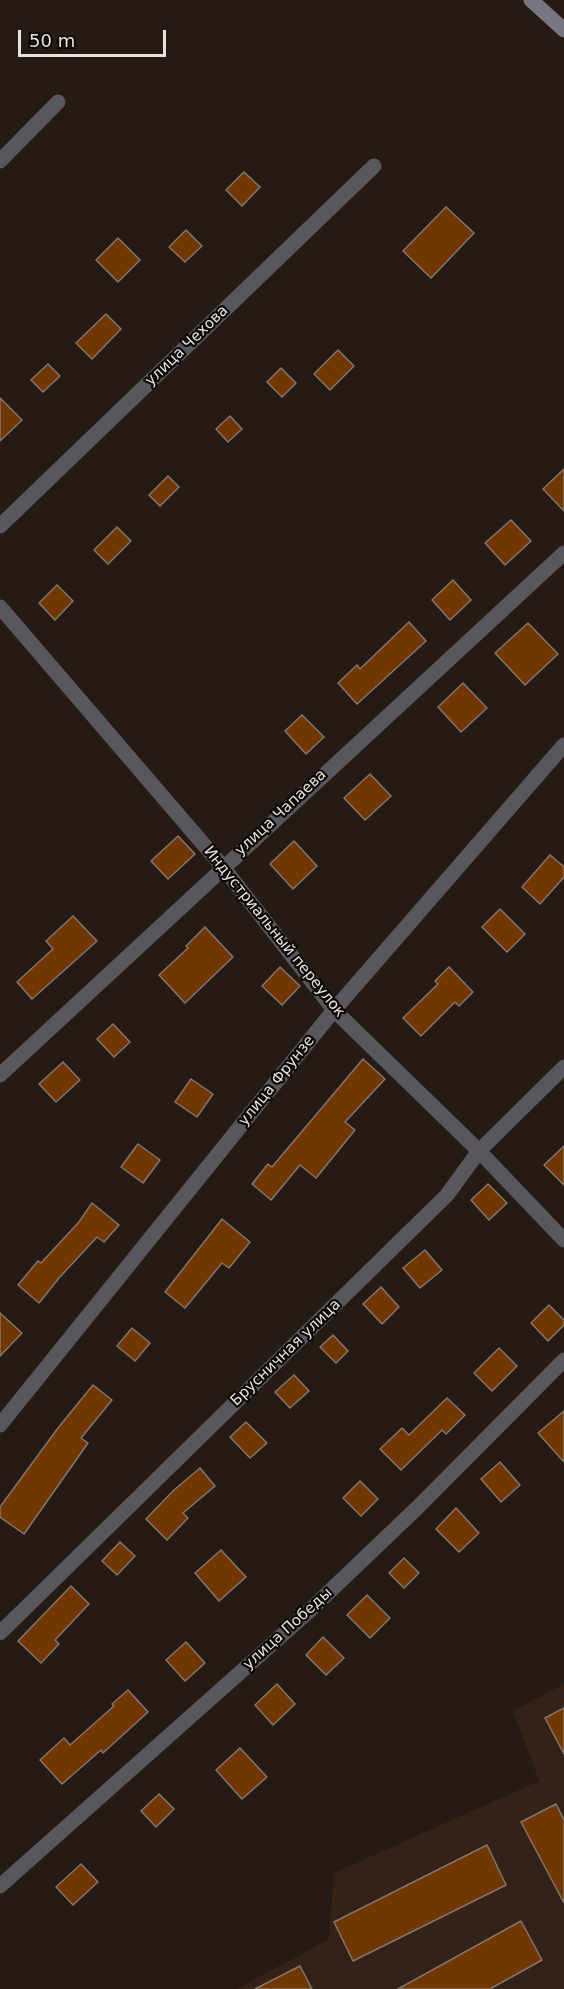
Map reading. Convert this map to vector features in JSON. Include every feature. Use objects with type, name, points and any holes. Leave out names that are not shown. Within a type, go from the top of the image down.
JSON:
[{"type":"main road","points":[[531,0],[564,30]]},
{"type":"street","points":[[0,161],[58,102]]},
{"type":"street","name":"улица Чехова","points":[[0,526],[374,166]]},
{"type":"street","name":"улица Чапаева","points":[[0,1075],[564,553]]},
{"type":"street","name":"Индустриальный переулок","points":[[0,607],[223,867],[334,1010],[479,1151],[564,1240]]},
{"type":"street","name":"улица Фрунзе","points":[[0,1425],[334,1010],[564,745]]},
{"type":"street","name":"Брусничная улица","points":[[0,1632],[447,1195],[479,1151],[564,1067]]},
{"type":"street","name":"улица Победы","points":[[0,1886],[307,1613],[418,1507],[564,1360]]},
{"type":"shaded area","points":[[564,1684],[564,1989],[237,1989],[329,1939],[334,1873],[539,1781],[513,1711]]},
{"type":"building","points":[[244,172],[260,187],[242,206],[226,190]]},
{"type":"building","points":[[446,207],[474,233],[431,278],[403,251]]},
{"type":"building","points":[[186,230],[202,246],[185,262],[169,247]]},
{"type":"building","points":[[118,238],[140,260],[118,282],[96,260]]},
{"type":"building","points":[[106,314],[121,329],[92,359],[76,343]]},
{"type":"building","points":[[338,350],[354,366],[330,390],[314,374]]},
{"type":"building","points":[[48,364],[60,376],[43,392],[31,380]]},
{"type":"building","points":[[281,368],[296,383],[282,397],[267,382]]},
{"type":"building","points":[[0,398],[22,420],[0,441]]},
{"type":"building","points":[[230,416],[242,429],[228,442],[216,429]]},
{"type":"building","points":[[564,469],[564,511],[543,489]]},
{"type":"building","points":[[168,476],[179,487],[160,506],[149,495]]},
{"type":"building","points":[[511,520],[531,541],[505,565],[485,543]]},
{"type":"building","points":[[117,527],[131,541],[108,564],[94,550]]},
{"type":"building","points":[[453,580],[471,600],[450,620],[432,600]]},
{"type":"building","points":[[57,585],[73,601],[55,620],[39,603]]},
{"type":"building","points":[[409,622],[426,641],[357,704],[338,683],[357,665],[360,669]]},
{"type":"building","points":[[528,623],[558,654],[525,685],[495,653]]},
{"type":"building","points":[[463,683],[487,708],[461,732],[438,707]]},
{"type":"building","points":[[302,715],[324,737],[306,754],[285,731]]},
{"type":"building","points":[[370,774],[391,796],[365,820],[344,798]]},
{"type":"building","points":[[178,836],[195,854],[168,879],[151,861]]},
{"type":"building","points":[[294,841],[317,866],[293,889],[270,864]]},
{"type":"building","points":[[550,855],[564,867],[564,877],[540,904],[522,887]]},
{"type":"building","points":[[500,909],[525,934],[507,952],[482,927]]},
{"type":"building","points":[[73,916],[97,941],[32,999],[17,982],[53,949],[46,941]]},
{"type":"building","points":[[205,927],[233,957],[185,1003],[159,975],[188,948],[186,946]]},
{"type":"building","points":[[280,967],[300,986],[282,1005],[262,986]]},
{"type":"building","points":[[449,967],[473,992],[459,1006],[455,1002],[421,1036],[403,1018],[438,984],[435,981]]},
{"type":"building","points":[[113,1024],[130,1042],[114,1057],[97,1039]]},
{"type":"building","points":[[363,1059],[385,1079],[345,1122],[355,1130],[316,1178],[300,1165],[271,1200],[252,1184],[268,1164],[272,1167]]},
{"type":"building","points":[[63,1062],[80,1080],[56,1102],[39,1084]]},
{"type":"building","points":[[191,1079],[213,1094],[197,1117],[175,1102]]},
{"type":"building","points":[[138,1144],[160,1160],[143,1183],[121,1167]]},
{"type":"building","points":[[564,1146],[564,1185],[544,1165]]},
{"type":"building","points":[[488,1184],[507,1203],[489,1220],[471,1200]]},
{"type":"building","points":[[92,1203],[119,1225],[104,1242],[97,1237],[39,1303],[18,1285],[38,1261],[41,1263],[79,1222]]},
{"type":"building","points":[[222,1219],[250,1242],[229,1268],[222,1263],[185,1308],[165,1292]]},
{"type":"building","points":[[425,1250],[442,1270],[420,1288],[403,1268]]},
{"type":"building","points":[[381,1287],[399,1307],[382,1324],[363,1304]]},
{"type":"building","points":[[549,1305],[564,1320],[564,1325],[548,1341],[531,1323]]},
{"type":"building","points":[[0,1313],[22,1333],[0,1356]]},
{"type":"building","points":[[132,1328],[150,1343],[135,1361],[117,1346]]},
{"type":"building","points":[[333,1335],[348,1351],[336,1363],[320,1347]]},
{"type":"building","points":[[499,1348],[517,1366],[492,1391],[474,1373]]},
{"type":"building","points":[[294,1375],[309,1391],[290,1408],[275,1392]]},
{"type":"building","points":[[93,1385],[112,1400],[81,1438],[88,1443],[24,1534],[0,1517],[0,1507]]},
{"type":"building","points":[[447,1398],[465,1415],[446,1434],[442,1430],[401,1470],[380,1449],[402,1428],[409,1435]]},
{"type":"building","points":[[564,1411],[564,1462],[538,1433]]},
{"type":"building","points":[[246,1422],[267,1443],[250,1458],[230,1437]]},
{"type":"building","points":[[500,1462],[520,1485],[501,1502],[481,1479]]},
{"type":"building","points":[[200,1468],[215,1486],[183,1513],[188,1518],[167,1540],[146,1519],[174,1490]]},
{"type":"building","points":[[360,1481],[378,1499],[361,1516],[343,1498]]},
{"type":"building","points":[[456,1508],[479,1533],[459,1552],[436,1529]]},
{"type":"building","points":[[120,1542],[135,1556],[117,1575],[102,1561]]},
{"type":"building","points":[[221,1550],[246,1577],[219,1601],[195,1573]]},
{"type":"building","points":[[404,1558],[419,1573],[404,1588],[389,1573]]},
{"type":"building","points":[[71,1586],[89,1604],[55,1640],[59,1644],[41,1663],[18,1641]]},
{"type":"building","points":[[367,1595],[390,1618],[370,1638],[347,1615]]},
{"type":"building","points":[[323,1637],[344,1658],[326,1675],[306,1655]]},
{"type":"building","points":[[186,1642],[205,1663],[185,1681],[166,1660]]},
{"type":"building","points":[[277,1684],[295,1704],[273,1725],[255,1705]]},
{"type":"building","points":[[128,1690],[148,1712],[103,1753],[101,1750],[62,1784],[40,1760],[64,1738],[70,1745],[114,1706],[112,1704]]},
{"type":"building","points":[[564,1708],[564,1754],[545,1718]]},
{"type":"building","points":[[240,1748],[267,1777],[242,1799],[216,1770]]},
{"type":"building","points":[[159,1794],[174,1809],[156,1827],[141,1811]]},
{"type":"building","points":[[556,1804],[564,1820],[564,1903],[521,1822]]},
{"type":"building","points":[[487,1845],[506,1885],[353,1961],[334,1922]]},
{"type":"building","points":[[81,1864],[98,1882],[73,1905],[56,1887]]},
{"type":"building","points":[[521,1921],[542,1960],[490,1989],[398,1989]]},
{"type":"building","points":[[300,1966],[312,1989],[255,1989]]}]
